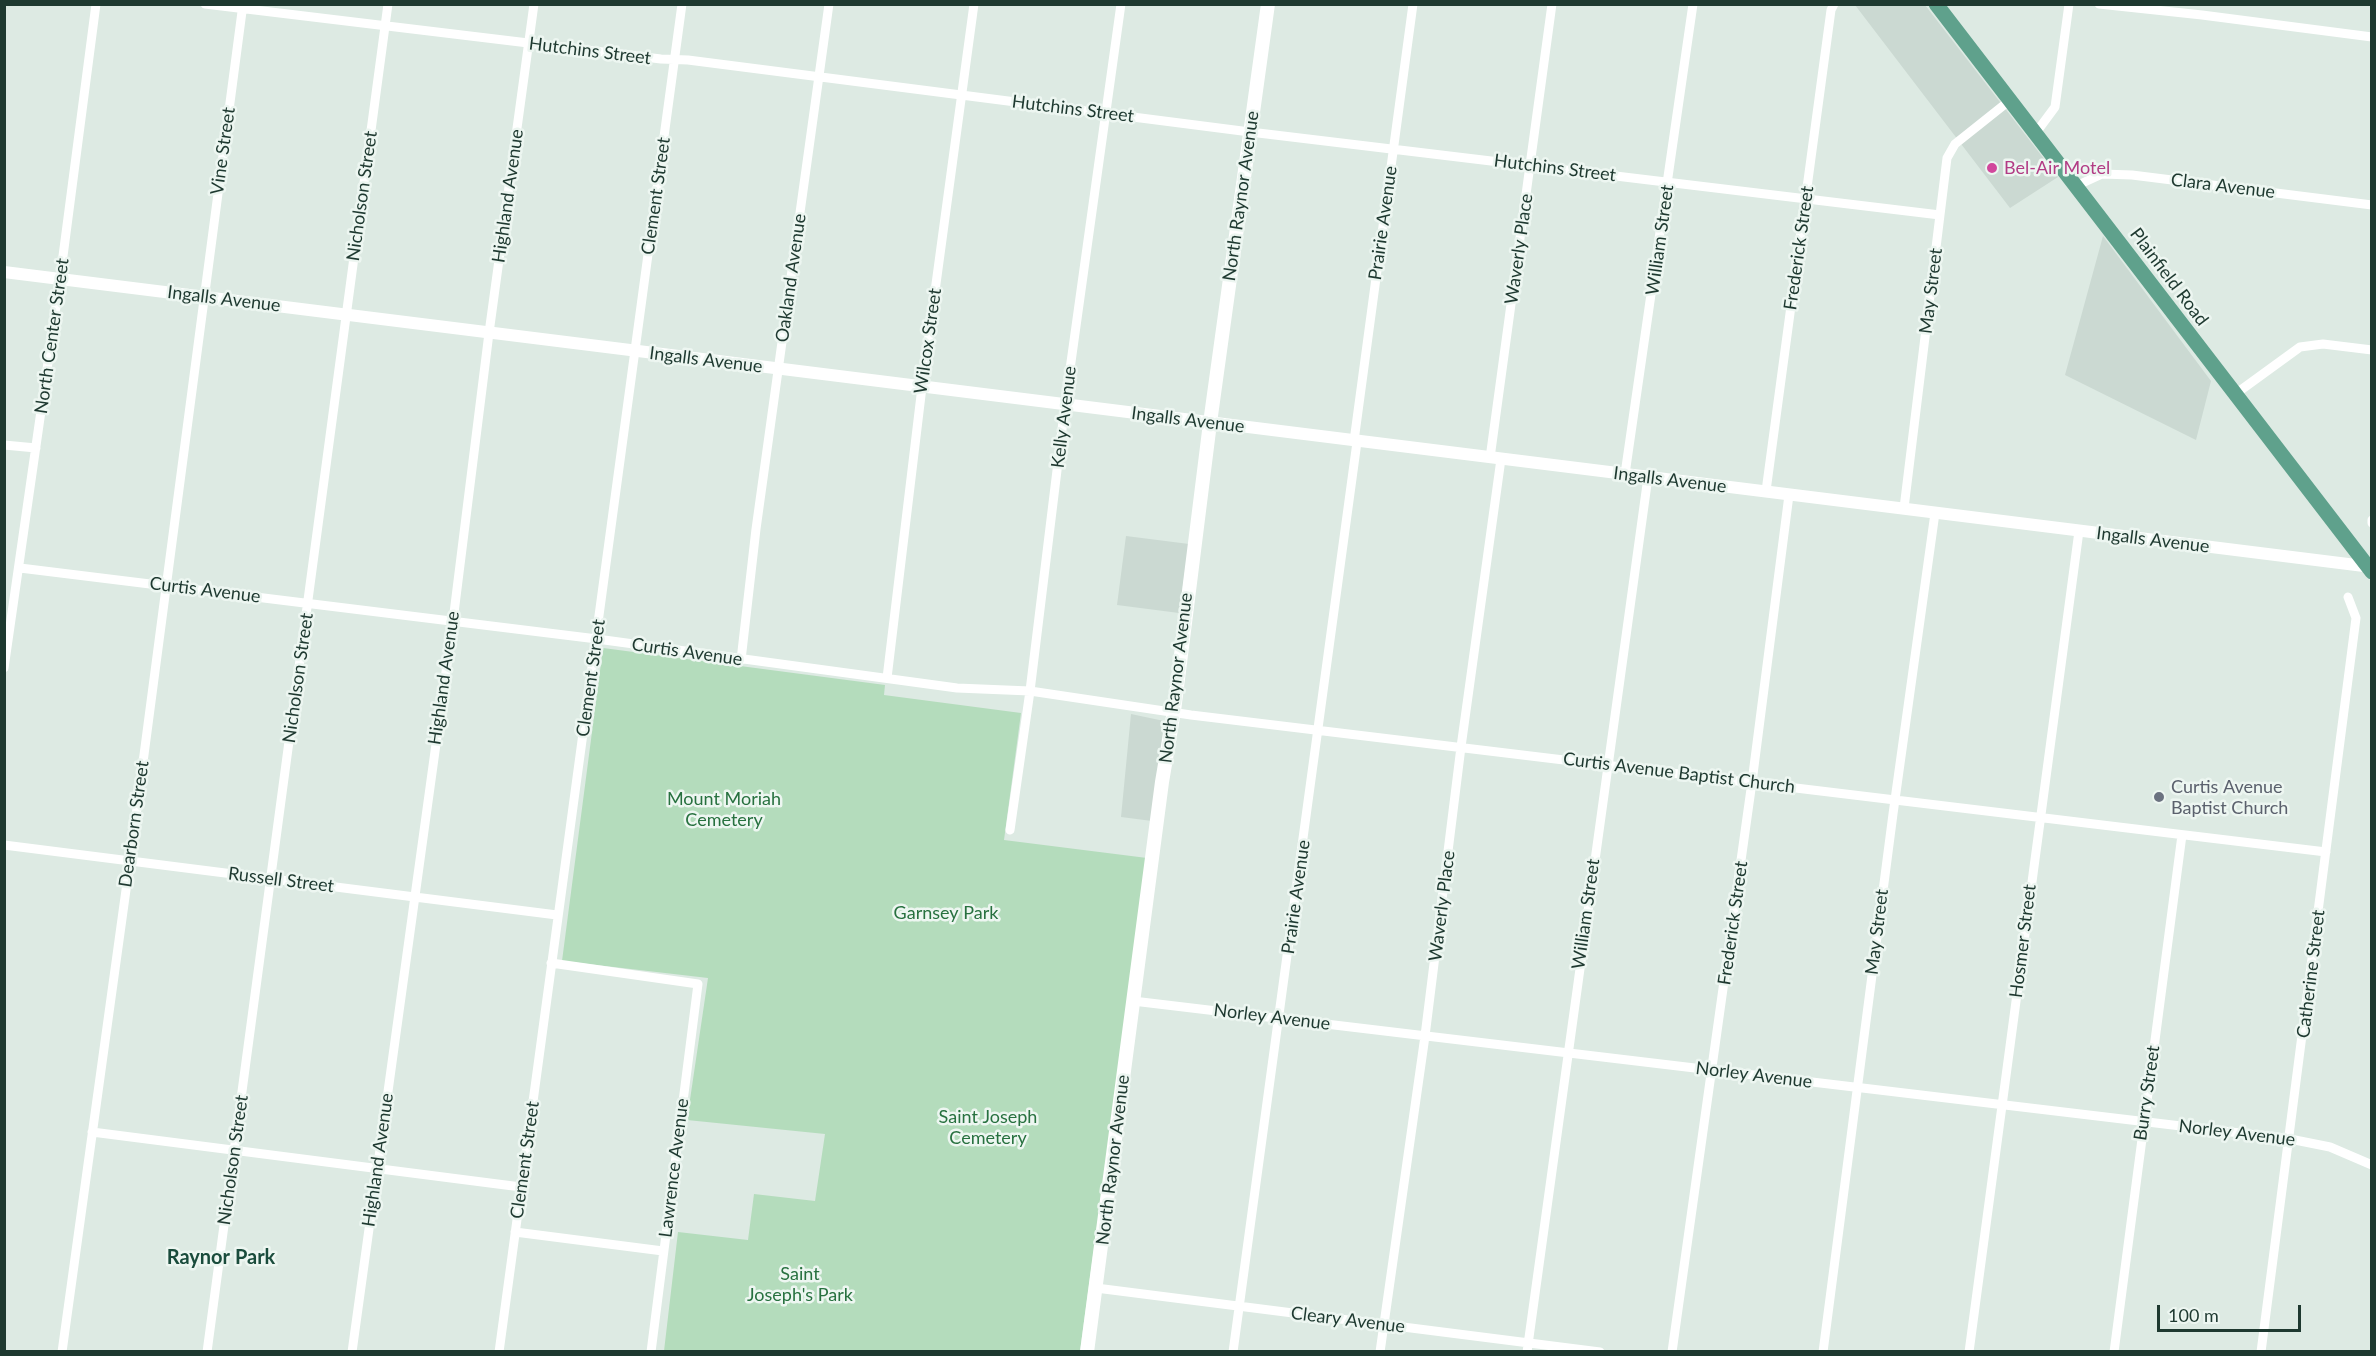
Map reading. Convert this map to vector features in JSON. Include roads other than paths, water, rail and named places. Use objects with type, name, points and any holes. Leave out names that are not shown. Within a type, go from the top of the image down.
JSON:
[{"type":"main road","name":"North Raynor Avenue","points":[[1087,1352],[1268,4]]},
{"type":"main road","name":"Plainfield Road","points":[[1936,4],[2234,395],[2370,568]]},
{"type":"street","name":"North Center Street","points":[[4,668],[20,568],[96,4]]},
{"type":"street","name":"Hutchins Street","points":[[205,4],[1940,215]]},
{"type":"street","name":"Nicholson Street","points":[[207,1352],[388,4]]},
{"type":"street","name":"Highland Avenue","points":[[352,1352],[453,621],[534,4]]},
{"type":"street","name":"Clement Street","points":[[499,1352],[682,4]]},
{"type":"street","name":"Oakland Avenue","points":[[741,660],[829,4]]},
{"type":"street","name":"Wilcox Street","points":[[887,678],[922,387],[974,4]]},
{"type":"street","name":"Kelly Avenue","points":[[1010,830],[1030,692],[1065,405],[1121,4]]},
{"type":"street","name":"Prairie Avenue","points":[[1233,1352],[1318,730],[1413,4]]},
{"type":"street","name":"Waverly Place","points":[[1380,1352],[1425,1036],[1530,165],[1552,4]]},
{"type":"street","name":"William Street","points":[[1625,474],[1693,4]]},
{"type":"street","name":"Frederick Street","points":[[1766,491],[1831,10],[1834,4]]},
{"type":"street","points":[[2035,134],[2055,107],[2069,4]]},
{"type":"street","points":[[2099,4],[2372,37]]},
{"type":"street","name":"Vine Street","points":[[203,297],[243,7]]},
{"type":"street","name":"May Street","points":[[1904,508],[1947,158],[1955,144],[2009,101]]},
{"type":"street","name":"Clara Avenue","points":[[2076,186],[2102,174],[2132,175],[2372,205]]},
{"type":"street","name":"Ingalls Avenue","points":[[4,272],[2370,568]]},
{"type":"street","name":"Dearborn Street","points":[[62,1352],[130,861],[203,297]]},
{"type":"street","points":[[2234,395],[2300,347],[2323,344],[2372,350]]},
{"type":"street","points":[[4,445],[36,448]]},
{"type":"street","name":"William Street","points":[[1528,1347],[1648,477]]},
{"type":"street","name":"Frederick Street","points":[[1672,1352],[1790,495]]},
{"type":"street","name":"May Street","points":[[1823,1352],[1895,799],[1935,513]]},
{"type":"street","name":"Hosmer Street","points":[[1969,1352],[2079,531]]},
{"type":"street","name":"Curtis Avenue","points":[[20,568],[597,639],[957,688],[1030,692],[1174,711]]},
{"type":"street","name":"Catherine Street","points":[[2261,1352],[2356,618],[2348,597]]},
{"type":"street","name":"Curtis Avenue Baptist Church","points":[[1174,711],[1191,715],[2326,852]]},
{"type":"street","name":"Burry Street","points":[[2114,1352],[2182,835]]},
{"type":"street","name":"Russell Street","points":[[4,845],[557,915]]},
{"type":"street","name":"Lawrence Avenue","points":[[551,963],[698,984],[651,1352]]},
{"type":"street","name":"Norley Avenue","points":[[1133,1001],[2290,1139],[2330,1147],[2372,1165]]},
{"type":"street","points":[[92,1132],[521,1187]]},
{"type":"street","points":[[515,1232],[663,1251]]},
{"type":"street","name":"Cleary Avenue","points":[[1096,1288],[1383,1324],[1528,1347],[1600,1352]]},
{"type":"place","name":"Bel-Air Motel","points":[[1992,168]]},
{"type":"place","name":"Curtis Avenue Baptist Church","points":[[2159,797]]},
{"type":"district","name":"Raynor Park","points":[[221,1258]]},
{"type":"park label","name":"Mount Moriah Cemetery","points":[[724,809]]},
{"type":"park label","name":"Garnsey Park","points":[[946,913]]},
{"type":"park label","name":"Saint Joseph Cemetery","points":[[988,1127]]},
{"type":"park label","name":"Saint Joseph's Park","points":[[800,1284]]}]
